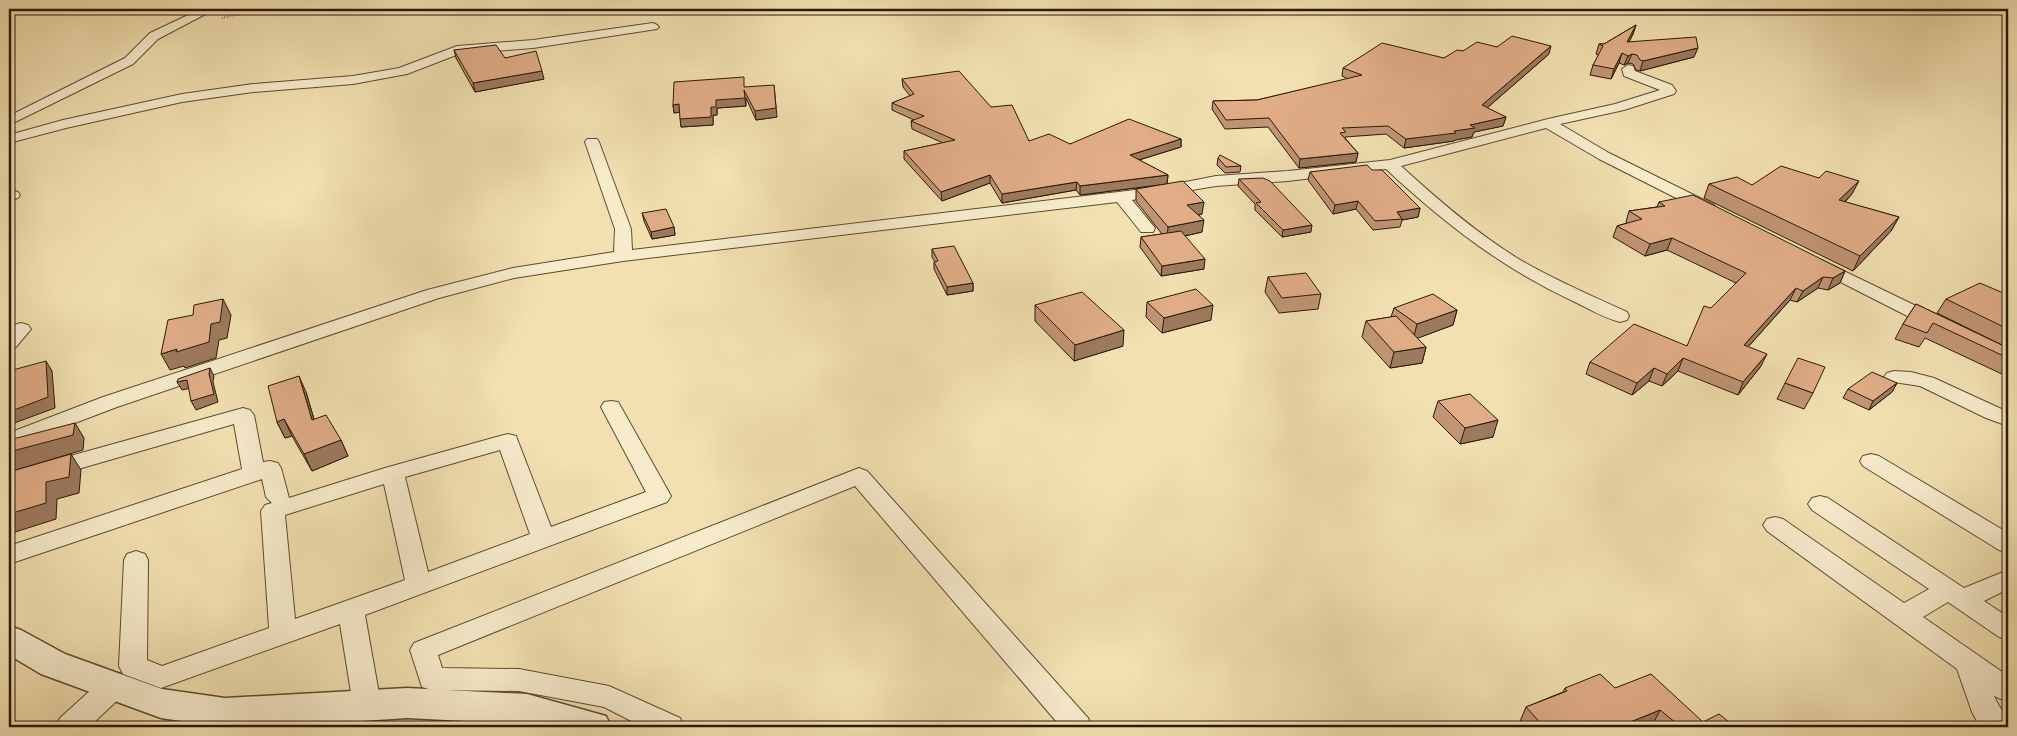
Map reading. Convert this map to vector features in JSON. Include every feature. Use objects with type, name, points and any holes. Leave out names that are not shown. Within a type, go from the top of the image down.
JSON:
[{"type":"street","points":[[9,121],[129,61],[154,36],[209,9]]},
{"type":"street","points":[[9,139],[63,124],[182,98],[253,88],[353,80],[402,71],[457,50],[533,44],[653,27]]},
{"type":"street","points":[[9,441],[110,402],[433,294],[513,272],[623,256],[1160,192],[1216,181],[1288,176],[1390,164],[1619,106],[1669,91],[1667,88],[1629,73],[1628,69]]},
{"type":"street","points":[[1548,124],[1604,156],[1722,215]]},
{"type":"street","points":[[592,142],[623,228],[623,256]]},
{"type":"street","points":[[1390,164],[1428,201],[1485,246],[1531,274],[1620,316]]},
{"type":"street","points":[[1120,196],[1147,228]]},
{"type":"street","points":[[1807,258],[1954,332]]},
{"type":"street","points":[[1894,377],[1920,379],[1936,384],[2008,419]]},
{"type":"street","points":[[136,560],[133,666],[161,677],[351,610],[659,496],[611,407]]},
{"type":"street","points":[[9,481],[243,415],[254,472]]},
{"type":"street","points":[[283,634],[273,511],[393,473],[508,441],[544,539]]},
{"type":"street","points":[[1871,461],[2008,544]]},
{"type":"street","points":[[9,555],[270,468],[278,497]]},
{"type":"street","points":[[393,473],[419,585]]},
{"type":"street","points":[[428,692],[422,650],[859,476],[1078,727]]},
{"type":"street","points":[[1820,504],[2008,630]]},
{"type":"street","points":[[1775,525],[2008,691]]},
{"type":"street","points":[[1902,616],[1956,595],[2008,579]]},
{"type":"street","points":[[351,610],[367,705]]},
{"type":"street","points":[[9,639],[53,664],[161,703],[225,713],[271,712],[367,705],[428,692],[519,680],[609,697],[670,727]]},
{"type":"street","points":[[1969,664],[1986,712],[1996,727]]},
{"type":"street","points":[[70,727],[114,686]]},
{"type":"street","points":[[428,692],[526,709],[593,727]]},
{"type":"building","points":[[1636,25],[1627,42],[1696,37],[1698,48],[1643,61],[1637,55],[1632,54],[1628,56],[1622,53],[1614,69],[1593,65],[1603,46],[1599,44],[1604,44]]},
{"type":"building","points":[[1512,36],[1551,46],[1482,105],[1506,117],[1470,125],[1475,128],[1454,131],[1456,133],[1406,139],[1388,126],[1342,128],[1346,132],[1340,133],[1358,153],[1300,159],[1269,118],[1226,120],[1213,101],[1257,100],[1362,75],[1343,68],[1382,43],[1444,58],[1457,50],[1463,51],[1477,42],[1497,47]]},
{"type":"building","points":[[496,45],[505,58],[536,51],[542,71],[473,83],[454,50]]},
{"type":"building","points":[[959,71],[991,107],[1012,105],[1029,141],[1049,134],[1070,144],[1129,119],[1181,139],[1130,155],[1168,175],[1080,186],[1077,182],[1002,194],[990,175],[941,192],[904,151],[955,140],[911,121],[924,116],[892,103],[914,94],[902,79]]},
{"type":"building","points":[[744,77],[744,87],[774,85],[776,108],[755,111],[744,90],[745,98],[716,100],[716,107],[711,107],[711,117],[680,119],[679,104],[673,105],[674,82]]},
{"type":"building","points":[[1220,155],[1241,166],[1226,167],[1218,158]]},
{"type":"building","points":[[1367,165],[1372,170],[1382,170],[1420,208],[1397,212],[1402,219],[1375,221],[1358,201],[1335,205],[1310,172]]},
{"type":"building","points":[[1781,166],[1819,178],[1826,171],[1859,181],[1839,200],[1899,217],[1860,256],[1709,184],[1737,177],[1752,185]]},
{"type":"building","points":[[1263,178],[1270,181],[1312,225],[1283,230],[1256,203],[1261,202],[1239,179]]},
{"type":"building","points":[[1183,181],[1204,202],[1187,205],[1204,220],[1168,227],[1136,189]]},
{"type":"building","points":[[1693,195],[1845,271],[1833,278],[1823,277],[1803,291],[1796,288],[1744,345],[1767,354],[1743,382],[1683,358],[1667,374],[1654,368],[1637,383],[1590,362],[1634,324],[1687,346],[1704,306],[1711,308],[1746,273],[1672,238],[1650,244],[1617,226],[1642,219],[1629,211],[1665,206],[1659,202]]},
{"type":"building","points":[[666,209],[674,227],[651,232],[642,213]]},
{"type":"building","points":[[1181,231],[1205,259],[1162,266],[1141,237]]},
{"type":"building","points":[[954,246],[973,283],[947,287],[934,262],[938,261],[932,249]]},
{"type":"building","points":[[1306,273],[1321,294],[1282,298],[1268,277]]},
{"type":"building","points":[[1980,283],[2008,295],[2008,300],[2006,301],[2008,302],[2008,329],[1946,299]]},
{"type":"building","points":[[1196,289],[1213,305],[1164,318],[1147,302]]},
{"type":"building","points":[[1082,292],[1124,330],[1075,345],[1035,305]]},
{"type":"building","points":[[1433,294],[1457,310],[1417,324],[1394,308]]},
{"type":"building","points":[[223,299],[220,322],[211,324],[209,342],[176,352],[177,349],[161,354],[168,320],[193,315],[194,305]]},
{"type":"building","points":[[1916,304],[2008,348],[2008,358],[1933,323],[1927,333],[1903,324]]},
{"type":"building","points":[[1396,316],[1426,347],[1394,352],[1366,321]]},
{"type":"building","points":[[1798,358],[1825,367],[1813,393],[1785,383]]},
{"type":"building","points":[[46,361],[48,397],[9,412],[9,371]]},
{"type":"building","points":[[210,368],[209,374],[214,394],[191,401],[187,380],[177,382],[178,379]]},
{"type":"building","points":[[1872,372],[1897,383],[1873,401],[1848,389]]},
{"type":"building","points":[[299,376],[312,420],[326,415],[341,440],[304,454],[284,419],[277,422],[268,386]]},
{"type":"building","points":[[1470,394],[1498,420],[1465,428],[1438,401]]},
{"type":"building","points":[[75,423],[73,435],[9,452],[9,440]]},
{"type":"building","points":[[71,454],[69,477],[46,482],[46,503],[9,514],[9,472]]},
{"type":"building","points":[[1600,674],[1615,688],[1651,674],[1703,722],[1719,714],[1735,727],[1681,727],[1660,710],[1618,727],[1544,727],[1526,707],[1567,691],[1565,688]]}]
